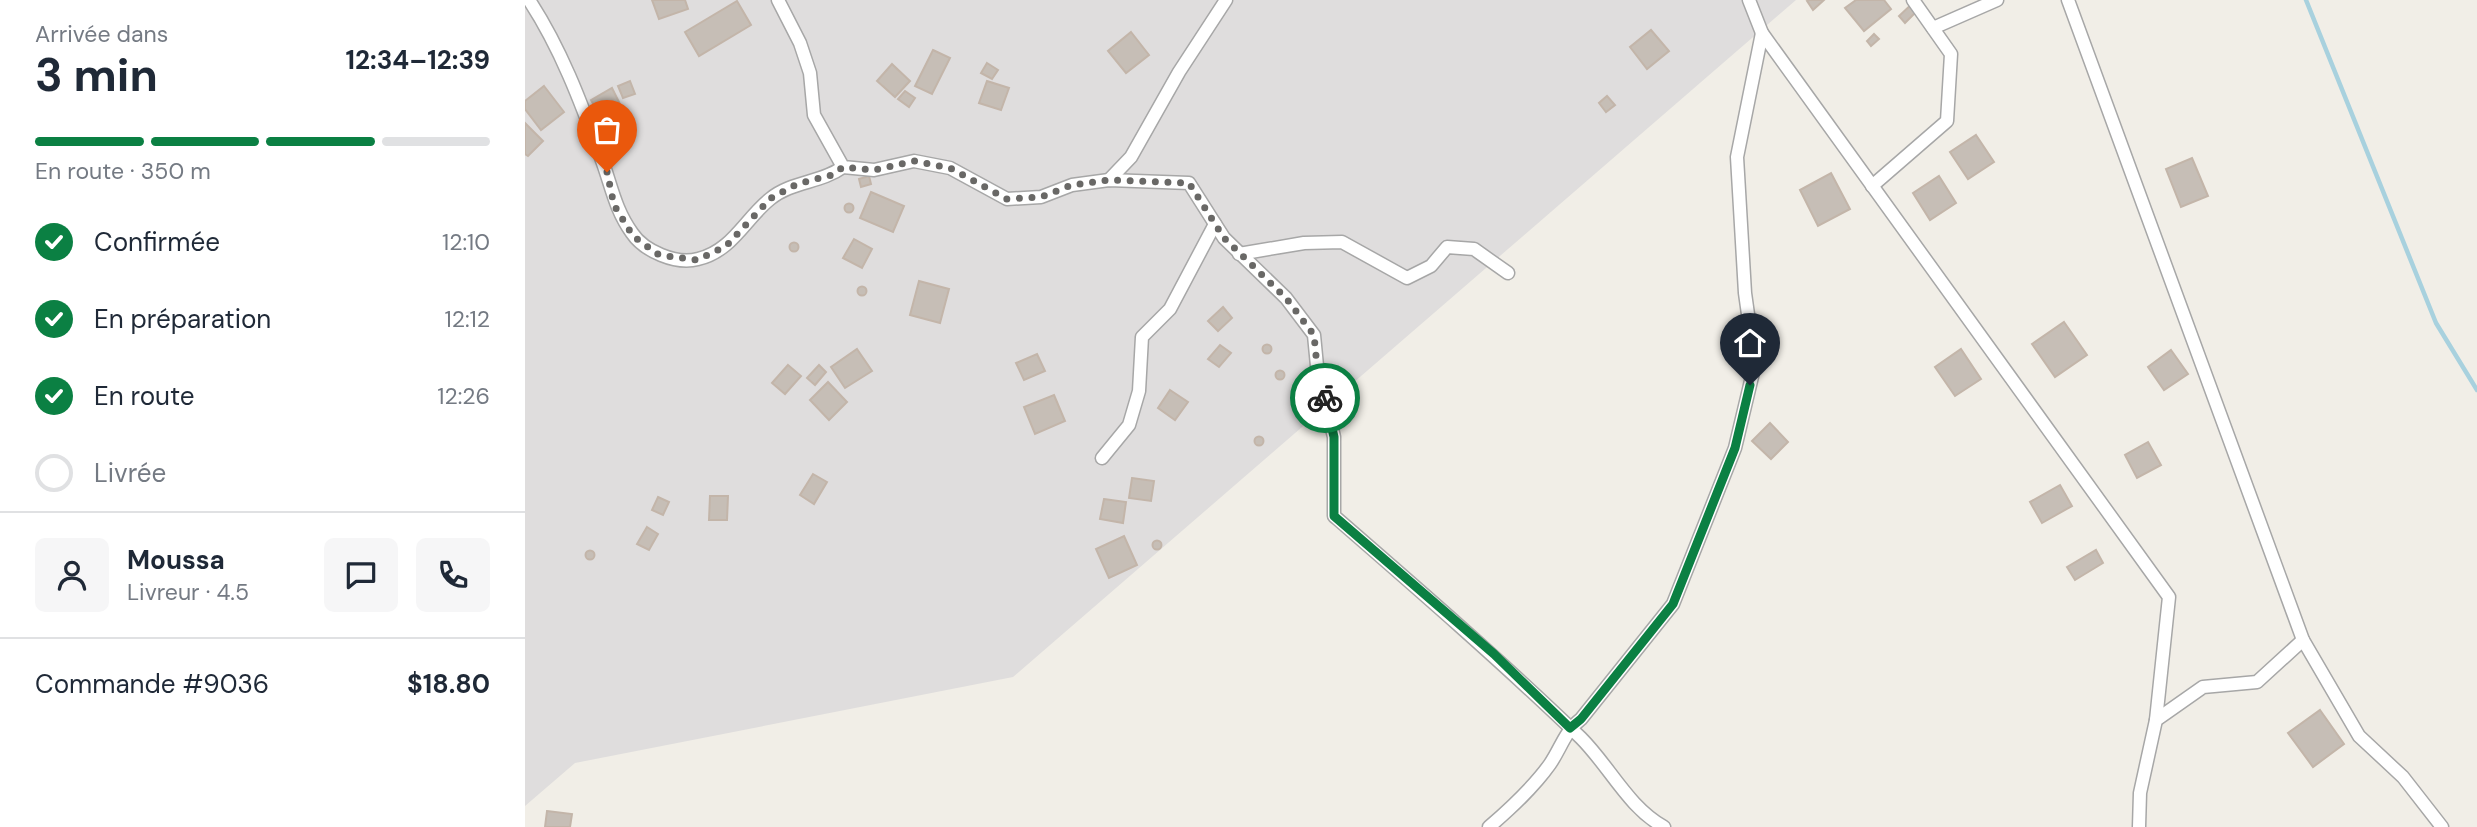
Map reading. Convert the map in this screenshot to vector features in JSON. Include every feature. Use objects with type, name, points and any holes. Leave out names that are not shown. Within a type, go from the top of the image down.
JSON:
[{"type":"street","points":[[530,0],[552,36],[593,135],[607,172],[614,205],[633,236],[659,255],[697,260],[726,246],[771,198],[797,184],[832,175],[843,167],[874,170],[914,161],[950,168],[1007,199],[1041,197],[1072,185],[1109,180],[1189,183],[1215,224],[1239,254],[1286,298],[1314,335],[1317,366],[1334,437],[1334,516],[1494,654],[1594,751],[1645,816],[1664,827]]},
{"type":"street","points":[[778,0],[800,43],[810,73],[814,115],[843,167]]},
{"type":"street","points":[[1109,180],[1131,157],[1179,72],[1226,0]]},
{"type":"street","points":[[1749,0],[1762,33],[2169,597],[2155,720],[2140,793],[2139,827]]},
{"type":"street","points":[[1872,186],[1947,121],[1951,54],[1913,0]]},
{"type":"street","points":[[1933,28],[1997,0]]},
{"type":"street","points":[[2068,0],[2303,640],[2359,736],[2403,777],[2442,827]]},
{"type":"street","points":[[1489,827],[1519,801],[1551,762],[1570,728],[1581,719],[1673,604],[1735,448],[1755,364],[1745,293],[1737,157],[1762,33]]},
{"type":"street","points":[[1102,458],[1129,425],[1139,391],[1143,337],[1170,309],[1215,224]]},
{"type":"street","points":[[1239,254],[1304,243],[1342,242],[1408,278],[1431,266],[1447,247],[1474,249],[1508,273]]},
{"type":"street","points":[[2155,720],[2203,687],[2257,682],[2303,640]]},
{"type":"shaded area","points":[[525,0],[1796,0],[1013,677],[575,763],[525,806]]},
{"type":"building","points":[[652,0],[685,0],[688,9],[659,19]]},
{"type":"building","points":[[1809,0],[1824,0],[1813,10],[1807,1]]},
{"type":"building","points":[[1856,0],[1884,0],[1891,9],[1864,31],[1845,8]]},
{"type":"building","points":[[737,1],[751,25],[699,56],[685,32]]},
{"type":"building","points":[[1913,3],[1919,9],[1905,23],[1899,16]]},
{"type":"building","points":[[1651,30],[1669,51],[1647,69],[1630,47]]},
{"type":"building","points":[[1131,32],[1149,55],[1126,73],[1108,51]]},
{"type":"building","points":[[1874,34],[1879,39],[1871,46],[1867,41]]},
{"type":"building","points":[[933,50],[950,58],[932,94],[915,86]]},
{"type":"building","points":[[987,63],[998,70],[992,79],[981,73]]},
{"type":"building","points":[[892,64],[910,81],[895,97],[877,81]]},
{"type":"building","points":[[630,81],[635,94],[623,98],[618,86]]},
{"type":"building","points":[[987,81],[1009,88],[1001,110],[979,103]]},
{"type":"building","points":[[544,86],[564,112],[541,130],[525,109],[525,101]]},
{"type":"building","points":[[612,88],[621,106],[601,117],[591,100]]},
{"type":"building","points":[[905,91],[915,98],[909,107],[898,99]]},
{"type":"building","points":[[1607,96],[1615,105],[1606,112],[1599,103]]},
{"type":"building","points":[[525,123],[543,141],[528,156],[525,154]]},
{"type":"building","points":[[1976,135],[1994,162],[1968,179],[1950,152]]},
{"type":"building","points":[[2192,158],[2208,196],[2181,207],[2166,169]]},
{"type":"building","points":[[1831,173],[1850,209],[1818,226],[1800,190]]},
{"type":"building","points":[[869,176],[871,184],[861,187],[859,179]]},
{"type":"building","points":[[1939,176],[1956,203],[1930,220],[1913,193]]},
{"type":"building","points":[[871,192],[904,206],[893,232],[860,218]]},
{"type":"building","points":[[849,203],[854,208],[849,213],[844,208]]},
{"type":"building","points":[[854,239],[872,249],[862,268],[843,258]]},
{"type":"building","points":[[794,243],[798,247],[794,251],[790,247]]},
{"type":"building","points":[[919,281],[949,289],[940,323],[910,315]]},
{"type":"building","points":[[862,286],[867,291],[862,296],[857,291]]},
{"type":"building","points":[[1223,307],[1232,318],[1218,331],[1208,321]]},
{"type":"building","points":[[2064,322],[2087,355],[2055,377],[2032,344]]},
{"type":"building","points":[[1267,344],[1272,349],[1267,354],[1262,349]]},
{"type":"building","points":[[1220,345],[1231,353],[1219,367],[1208,359]]},
{"type":"building","points":[[857,349],[872,371],[845,388],[831,367]]},
{"type":"building","points":[[1961,349],[1981,379],[1955,396],[1935,367]]},
{"type":"building","points":[[2171,350],[2188,374],[2164,390],[2148,367]]},
{"type":"building","points":[[1037,354],[1045,371],[1024,380],[1016,363]]},
{"type":"building","points":[[788,365],[801,376],[785,394],[772,383]]},
{"type":"building","points":[[819,365],[826,372],[815,385],[807,378]]},
{"type":"building","points":[[1280,371],[1284,375],[1280,379],[1276,375]]},
{"type":"building","points":[[828,382],[847,402],[829,420],[810,400]]},
{"type":"building","points":[[1170,390],[1188,402],[1175,420],[1158,408]]},
{"type":"building","points":[[1054,395],[1065,421],[1035,434],[1024,407]]},
{"type":"building","points":[[1770,423],[1788,442],[1771,459],[1752,441]]},
{"type":"building","points":[[1259,437],[1263,441],[1259,445],[1255,441]]},
{"type":"building","points":[[2148,442],[2161,465],[2137,478],[2125,455]]},
{"type":"building","points":[[813,474],[827,482],[814,504],[800,495]]},
{"type":"building","points":[[1132,478],[1154,481],[1151,501],[1129,498]]},
{"type":"building","points":[[2060,485],[2072,506],[2042,523],[2030,502]]},
{"type":"building","points":[[710,496],[728,496],[727,520],[709,520]]},
{"type":"building","points":[[658,497],[669,502],[663,515],[652,510]]},
{"type":"building","points":[[1104,499],[1126,502],[1123,523],[1100,519]]},
{"type":"building","points":[[647,527],[658,534],[649,550],[637,544]]},
{"type":"building","points":[[1124,536],[1137,565],[1109,578],[1096,549]]},
{"type":"building","points":[[1157,541],[1161,545],[1157,549],[1153,545]]},
{"type":"building","points":[[590,550],[595,555],[590,560],[585,555]]},
{"type":"building","points":[[2096,550],[2103,563],[2075,580],[2067,567]]},
{"type":"building","points":[[2320,710],[2344,744],[2313,767],[2288,733]]},
{"type":"building","points":[[547,811],[572,814],[570,827],[545,827]]},
{"type":"waterway","points":[[2306,0],[2436,323],[2477,390]]},
{"type":"way so far","points":[[607,172],[614,205],[633,236],[659,255],[697,260],[726,246],[771,198],[797,184],[832,175],[843,167],[874,170],[914,161],[950,168],[982,183],[1007,199],[1041,197],[1072,185],[1109,180],[1189,183],[1224,238],[1286,298],[1314,335],[1317,366],[1325,398]]},
{"type":"route","points":[[1325,398],[1334,437],[1334,516],[1494,654],[1570,728],[1581,719],[1673,604],[1735,448],[1750,385]]}]
